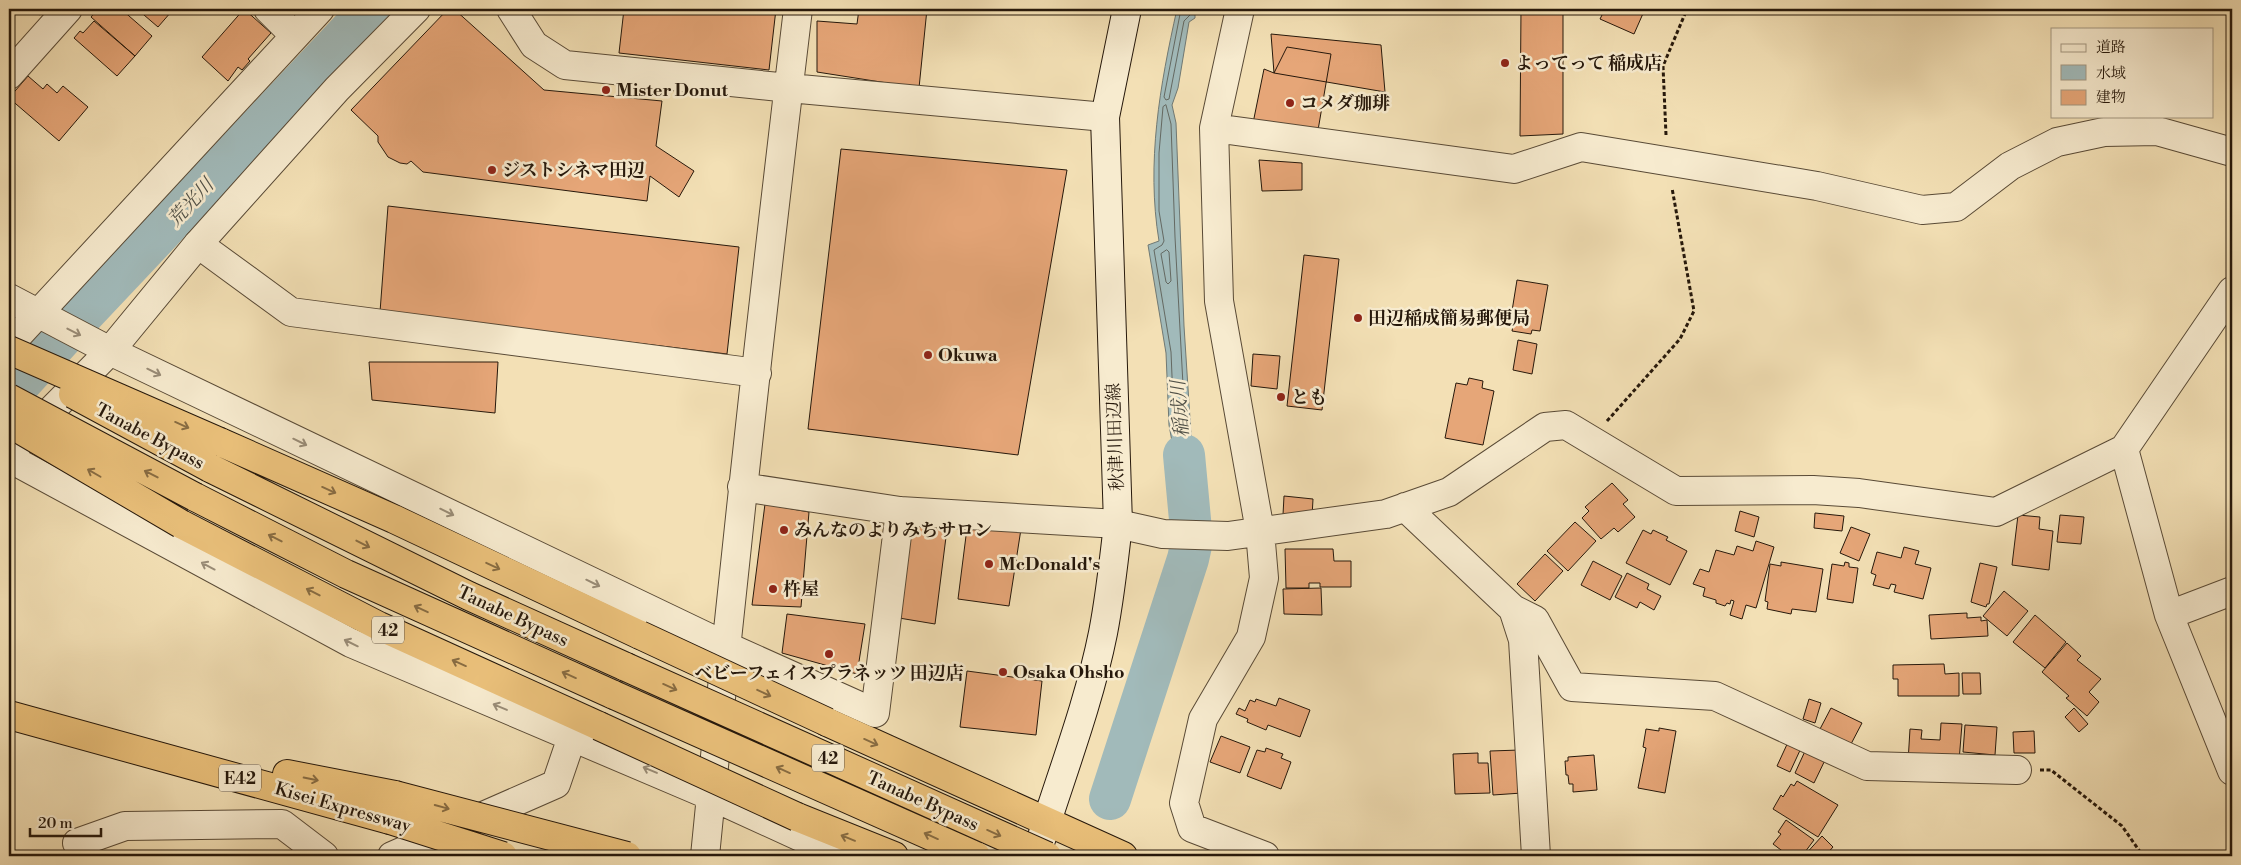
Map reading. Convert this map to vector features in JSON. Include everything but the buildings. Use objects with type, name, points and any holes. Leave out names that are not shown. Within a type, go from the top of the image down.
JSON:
[{"type":"highway","name":"42","points":[[9,350],[394,519],[826,722],[1046,821]]},
{"type":"highway","name":"Tanabe Bypass","points":[[9,357],[102,411],[210,468],[468,596],[1038,854]]},
{"type":"highway","name":"Tanabe Bypass","points":[[9,398],[195,497],[346,574],[976,856]]},
{"type":"highway","name":"42","points":[[9,423],[181,524],[379,626],[797,817],[894,856]]},
{"type":"highway","points":[[13,716],[392,807],[627,856]]},
{"type":"highway","name":"Kisei Expressway","points":[[392,807],[503,856]]},
{"type":"highway","points":[[1046,821],[1122,856]]},
{"type":"street","points":[[9,75],[68,9]]},
{"type":"street","points":[[268,9],[295,36]]},
{"type":"street","points":[[9,345],[320,9]]},
{"type":"street","points":[[9,453],[110,351],[198,244],[337,89],[416,9]]},
{"type":"street","points":[[511,9],[534,46],[565,65],[1105,117]]},
{"type":"street","points":[[705,856],[728,648],[742,487],[757,373],[798,9]]},
{"type":"street","name":"秋津川田辺線","points":[[1038,854],[1046,821],[1064,769],[1102,635],[1111,586],[1118,524],[1105,117],[1127,9]]},
{"type":"street","points":[[1240,9],[1214,128],[1219,301],[1260,532],[1264,578],[1251,637],[1203,719],[1184,803],[1192,828],[1265,856]]},
{"type":"street","points":[[1214,128],[1514,169],[1581,147],[1817,186],[1922,210],[1956,207],[2010,166],[2057,142],[2104,132],[2157,131],[2232,152]]},
{"type":"street","points":[[198,244],[291,312],[757,373]]},
{"type":"street","points":[[742,487],[900,510],[1118,524],[1163,534],[1228,536],[1386,514],[1449,492],[1545,427],[1566,425],[1676,491],[1813,490],[1859,493],[1996,512],[2124,449],[2232,291]]},
{"type":"street","points":[[9,298],[110,351],[728,648],[875,713],[900,510]]},
{"type":"street","points":[[2124,449],[2169,615],[2232,771]]},
{"type":"street","points":[[9,458],[351,643],[711,796],[842,856]]},
{"type":"street","points":[[1405,507],[1513,609],[1535,620],[1572,687],[1715,696],[1867,766],[2017,770]]},
{"type":"street","points":[[2169,615],[2232,591]]},
{"type":"street","points":[[1513,609],[1523,640],[1536,856]]},
{"type":"street","points":[[392,856],[556,784],[572,737]]},
{"type":"street","points":[[77,843],[125,826],[282,824],[324,856]]},
{"type":"path","points":[[1590,440],[1680,339],[1694,310],[1685,248],[1667,161],[1663,66],[1687,9]]},
{"type":"path","points":[[2017,770],[2051,770],[2122,826],[2143,856]]},
{"type":"water","points":[[1177,9],[1195,9],[1195,18],[1189,22],[1178,88],[1172,105],[1176,123],[1184,326],[1196,512],[1185,513],[1169,425],[1166,353],[1148,245],[1159,241],[1155,212],[1154,153],[1160,95]]},
{"type":"waterway","name":"荒光川","points":[[9,395],[371,9]]},
{"type":"waterway","name":"稲成川","points":[[1110,799],[1188,559],[1192,541],[1184,455]]},
{"type":"place","name":"よってって 稲成店","points":[[1505,63]]},
{"type":"place","name":"Mister Donut","points":[[606,90]]},
{"type":"place","name":"コメダ珈琲","points":[[1290,103]]},
{"type":"place","name":"ジストシネマ田辺","points":[[492,170]]},
{"type":"place","name":"田辺稲成簡易郵便局","points":[[1358,318]]},
{"type":"place","name":"Okuwa","points":[[928,355]]},
{"type":"place","name":"とも","points":[[1281,397]]},
{"type":"place","name":"みんなのよりみちサロン","points":[[784,530]]},
{"type":"place","name":"McDonald's","points":[[989,564]]},
{"type":"place","name":"杵屋","points":[[773,589]]},
{"type":"place","name":"ベビーフェイスプラネッツ 田辺店","points":[[829,654]]},
{"type":"place","name":"Osaka Ohsho","points":[[1003,672]]}]
